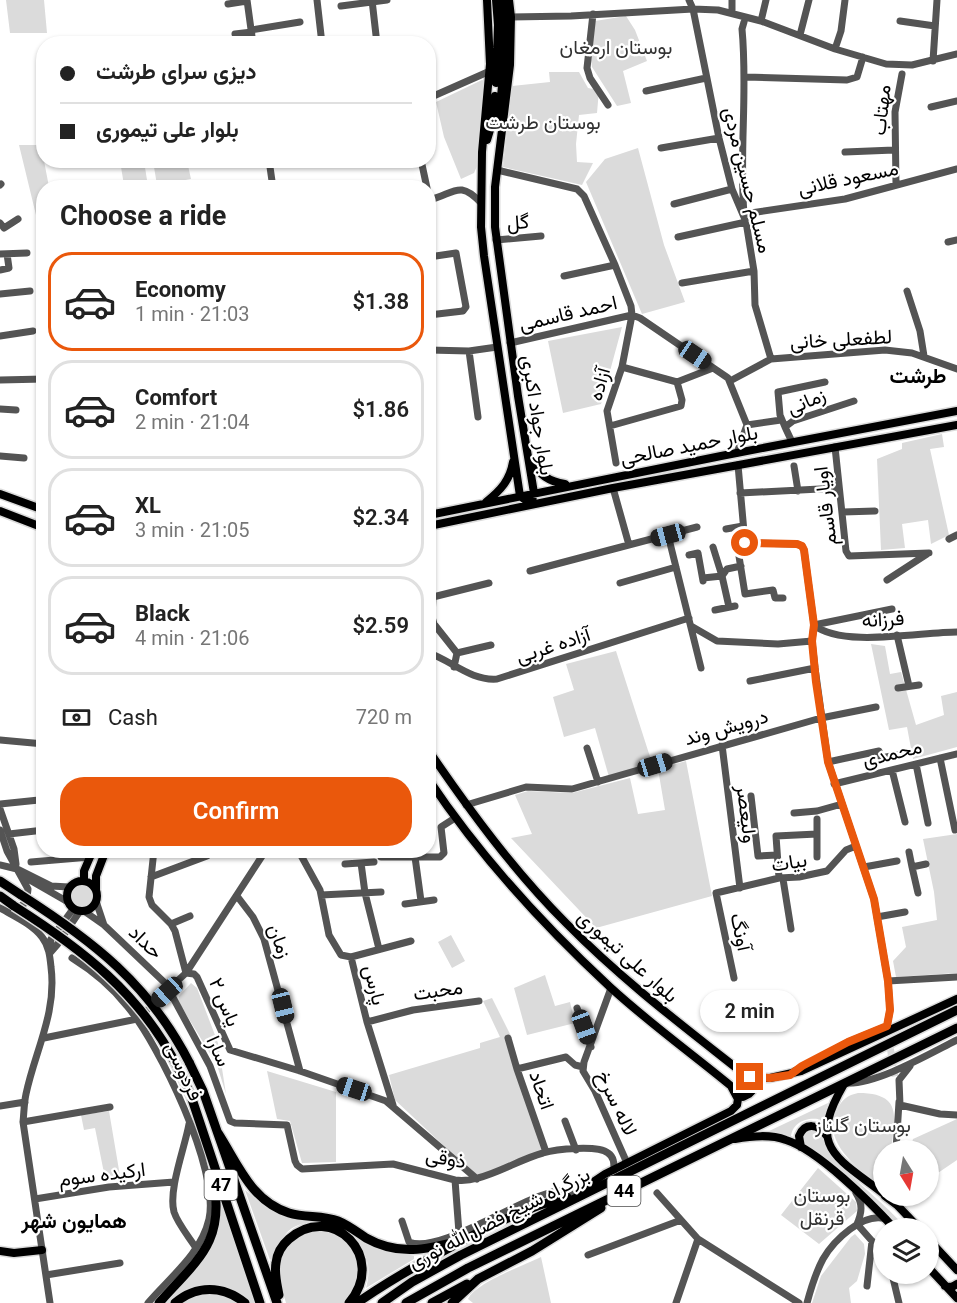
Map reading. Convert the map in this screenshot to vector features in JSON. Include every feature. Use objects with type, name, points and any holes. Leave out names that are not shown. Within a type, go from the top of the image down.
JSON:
[{"type":"highway","name":"47","points":[[0,881],[92,943],[120,967],[161,1015],[176,1037],[189,1062],[218,1133],[279,1303]]},
{"type":"highway","name":"47","points":[[0,896],[7,908],[84,953],[111,977],[157,1030],[191,1096],[260,1303]]},
{"type":"highway","name":"بزرگراه شیخ فضل‌الله نوری","points":[[382,1303],[435,1269],[957,1010]]},
{"type":"highway","name":"بزرگراه شیخ فضل‌الله نوری","points":[[406,1303],[468,1268],[644,1180],[957,1028]]},
{"type":"highway","points":[[218,1133],[249,1186],[261,1198],[280,1209],[300,1215],[336,1220],[379,1244],[404,1250],[433,1248],[527,1209],[565,1197],[582,1195]]},
{"type":"highway","points":[[159,1303],[196,1264],[214,1228],[217,1211],[216,1192],[206,1140]]},
{"type":"highway","points":[[432,1303],[532,1251],[644,1180]]},
{"type":"highway","points":[[279,1303],[276,1263],[281,1249],[299,1232],[315,1227],[332,1228],[347,1236],[360,1256],[363,1278],[349,1303]]},
{"type":"highway","points":[[357,1303],[461,1236]]},
{"type":"highway","points":[[452,1303],[478,1279]]},
{"type":"highway","points":[[175,1303],[190,1293],[210,1289],[229,1293],[245,1303]]},
{"type":"main road","name":"بلوار جواد اکبری","points":[[488,0],[490,71],[481,203],[484,256],[520,496],[531,504],[534,493],[510,343],[496,240],[494,203],[507,95],[511,17],[509,0]]},
{"type":"main road","points":[[483,152],[490,130],[496,84],[498,26],[496,0]]},
{"type":"main road","points":[[499,154],[505,49],[502,0]]},
{"type":"main road","points":[[497,347],[510,343]]},
{"type":"main road","name":"بلوار حمید صالحی","points":[[436,514],[957,411]]},
{"type":"main road","name":"بلوار حمید صالحی","points":[[436,524],[613,488],[957,425]]},
{"type":"main road","points":[[737,453],[738,465]]},
{"type":"main road","points":[[485,503],[497,494],[507,481],[514,455]]},
{"type":"main road","points":[[528,458],[536,470],[547,478],[572,485]]},
{"type":"main road","points":[[570,497],[565,492],[572,485]]},
{"type":"main road","points":[[0,494],[36,507]]},
{"type":"main road","points":[[0,512],[36,525]]},
{"type":"main road","name":"بلوار علی تیموری","points":[[436,761],[466,805],[519,871],[566,923],[629,982],[750,1077],[770,1078],[790,1075],[812,1067],[957,999]]},
{"type":"main road","name":"بلوار علی تیموری","points":[[436,791],[454,818],[553,932],[611,988],[731,1086],[735,1092]]},
{"type":"main road","points":[[84,880],[84,872],[90,858]]},
{"type":"main road","points":[[96,889],[84,880],[75,882],[66,894],[76,908],[92,908],[96,901],[96,889],[96,876],[103,858]]},
{"type":"main road","points":[[719,1054],[752,1086],[752,1091],[747,1096],[735,1092]]},
{"type":"main road","points":[[826,1136],[826,1121],[845,1084]]},
{"type":"main road","points":[[582,1195],[590,1184],[614,1170],[731,1111],[738,1102],[735,1092]]},
{"type":"main road","points":[[801,1147],[799,1136],[804,1128],[817,1126],[840,1159],[873,1186]]},
{"type":"main road","points":[[732,1139],[776,1137],[801,1147],[854,1188],[885,1218]]},
{"type":"main road","points":[[901,1206],[911,1218]]},
{"type":"main road","points":[[0,1251],[14,1253],[42,1250]]},
{"type":"main road","points":[[939,1251],[957,1270]]},
{"type":"main road","points":[[939,1279],[957,1298]]},
{"type":"main road","points":[[945,1286],[952,1287],[957,1284]]},
{"type":"street","points":[[228,4],[247,0],[252,36]]},
{"type":"street","points":[[317,0],[321,36]]},
{"type":"street","points":[[341,6],[387,0]]},
{"type":"street","name":"مسلم حسین مردی","points":[[689,0],[693,9],[706,78],[732,189],[746,222],[754,271],[756,311],[771,359]]},
{"type":"street","points":[[732,0],[732,12]]},
{"type":"street","points":[[761,21],[766,0]]},
{"type":"street","points":[[800,35],[809,0]]},
{"type":"street","points":[[835,48],[841,31],[845,0]]},
{"type":"street","points":[[933,60],[937,0]]},
{"type":"street","points":[[372,1],[376,36]]},
{"type":"street","points":[[511,17],[693,9],[732,12],[886,64],[901,65],[957,54]]},
{"type":"street","points":[[593,14],[587,68],[590,78],[608,105]]},
{"type":"street","points":[[900,21],[935,26]]},
{"type":"street","points":[[235,34],[300,22]]},
{"type":"street","points":[[744,22],[742,29],[746,77],[741,171],[744,214]]},
{"type":"street","points":[[746,77],[847,80],[856,77],[863,57]]},
{"type":"street","points":[[436,95],[490,71]]},
{"type":"street","name":"مهتاب","points":[[896,185],[895,112],[902,74]]},
{"type":"street","points":[[646,91],[706,78]]},
{"type":"street","points":[[931,107],[957,101]]},
{"type":"street","points":[[661,148],[719,138]]},
{"type":"street","points":[[846,152],[894,150]]},
{"type":"street","name":"مسعود قلانی","points":[[744,214],[845,199],[957,169]]},
{"type":"street","points":[[497,170],[577,189],[584,196],[615,265],[631,306],[632,315],[640,318],[730,381],[747,425],[737,453]]},
{"type":"street","points":[[436,196],[460,189],[472,194],[481,203]]},
{"type":"street","points":[[674,204],[732,189]]},
{"type":"street","points":[[1,225],[4,228],[18,219]]},
{"type":"street","points":[[678,237],[746,222]]},
{"type":"street","name":"گل","points":[[496,240],[542,236]]},
{"type":"street","points":[[948,242],[957,240]]},
{"type":"street","points":[[0,270],[8,269],[9,266],[4,254],[27,253]]},
{"type":"street","points":[[436,256],[456,253],[465,309],[436,314]]},
{"type":"street","points":[[564,276],[615,265]]},
{"type":"street","points":[[682,283],[754,271]]},
{"type":"street","points":[[0,294],[30,291]]},
{"type":"street","points":[[907,291],[920,331],[924,357]]},
{"type":"street","name":"احمد قاسمی","points":[[510,343],[632,315]]},
{"type":"street","name":"آزاده","points":[[616,463],[608,405],[622,367],[632,315]]},
{"type":"street","points":[[0,336],[33,331]]},
{"type":"street","name":"احمد قاسمی","points":[[436,350],[469,351],[497,347]]},
{"type":"street","name":"لطفعلی خانی","points":[[730,381],[771,359],[885,350],[924,357],[957,369]]},
{"type":"street","points":[[469,351],[478,417]]},
{"type":"street","points":[[622,367],[677,382],[713,368]]},
{"type":"street","points":[[0,380],[36,379]]},
{"type":"street","points":[[610,426],[681,406],[682,400],[677,382]]},
{"type":"street","points":[[747,425],[783,423],[777,402],[778,392],[825,382]]},
{"type":"street","name":"زمانی","points":[[792,442],[783,423],[854,400]]},
{"type":"street","points":[[0,409],[16,410]]},
{"type":"street","name":"اویار قاسم","points":[[835,447],[846,551],[849,556],[853,558],[929,553],[887,580]]},
{"type":"street","points":[[0,456],[24,458]]},
{"type":"street","points":[[738,465],[745,543]]},
{"type":"street","points":[[795,466],[798,491]]},
{"type":"street","points":[[613,488],[629,545]]},
{"type":"street","points":[[740,493],[839,488]]},
{"type":"street","points":[[843,512],[875,511]]},
{"type":"street","points":[[726,529],[743,526]]},
{"type":"street","points":[[530,571],[697,527]]},
{"type":"street","points":[[668,535],[701,669]]},
{"type":"street","points":[[949,539],[957,535]]},
{"type":"street","points":[[783,598],[775,598],[773,590],[745,594],[738,546],[745,543],[778,542],[800,545],[804,552],[814,625],[812,641],[820,718],[828,762],[874,899],[888,981],[890,1010],[887,1027],[848,1042],[802,1066],[790,1075]]},
{"type":"street","points":[[713,547],[732,607],[716,610]]},
{"type":"street","points":[[689,555],[698,553],[703,580],[722,576],[727,568],[741,566]]},
{"type":"street","points":[[620,583],[676,567]]},
{"type":"street","points":[[436,596],[489,583]]},
{"type":"street","points":[[814,625],[892,609]]},
{"type":"street","points":[[690,622],[717,641],[778,644],[812,641]]},
{"type":"street","name":"آزاده غربی","points":[[436,657],[484,679],[505,678],[690,622]]},
{"type":"street","name":"فرزانه","points":[[814,625],[826,633],[856,637],[957,632]]},
{"type":"street","points":[[436,627],[457,653]]},
{"type":"street","points":[[897,635],[909,686]]},
{"type":"street","points":[[457,653],[491,645]]},
{"type":"street","points":[[454,667],[457,653]]},
{"type":"street","points":[[750,681],[815,668]]},
{"type":"street","points":[[898,688],[919,685]]},
{"type":"street","name":"درویش‌ وند","points":[[466,805],[526,787],[572,789],[820,718],[876,707]]},
{"type":"street","points":[[0,740],[36,743]]},
{"type":"street","name":"ولیعصر","points":[[722,745],[740,888]]},
{"type":"street","points":[[587,748],[598,782]]},
{"type":"street","points":[[828,762],[879,751],[881,758],[902,754]]},
{"type":"street","name":"محمدی","points":[[834,784],[957,754]]},
{"type":"street","points":[[940,758],[955,830]]},
{"type":"street","points":[[916,764],[928,823]]},
{"type":"street","points":[[892,770],[905,822]]},
{"type":"street","points":[[751,796],[758,856],[777,855]]},
{"type":"street","points":[[0,804],[36,800]]},
{"type":"street","points":[[794,813],[817,811],[842,804]]},
{"type":"street","points":[[0,810],[14,849],[17,869]]},
{"type":"street","points":[[436,855],[444,853],[441,827],[454,818]]},
{"type":"street","points":[[817,819],[817,857]]},
{"type":"street","points":[[0,830],[28,889],[27,898],[20,907],[7,908]]},
{"type":"street","points":[[9,834],[36,831]]},
{"type":"street","points":[[791,929],[777,855],[776,836],[817,834]]},
{"type":"street","name":"بیات","points":[[716,893],[781,878],[827,872],[846,850],[856,846]]},
{"type":"street","points":[[909,852],[918,893]]},
{"type":"street","points":[[31,862],[62,858]]},
{"type":"street","points":[[153,858],[148,893],[151,902],[171,924],[178,939],[186,973]]},
{"type":"street","points":[[151,877],[202,858]]},
{"type":"street","points":[[44,1038],[137,1019],[168,992],[174,990],[174,984],[186,973],[260,858]]},
{"type":"street","name":"پارس","points":[[302,858],[318,886],[331,938],[339,953],[351,957],[367,1022],[393,1105]]},
{"type":"street","points":[[415,858],[421,902]]},
{"type":"street","points":[[864,867],[897,861]]},
{"type":"street","points":[[345,864],[374,862]]},
{"type":"street","points":[[361,863],[365,893],[379,949]]},
{"type":"street","points":[[912,867],[926,864]]},
{"type":"street","points":[[0,865],[17,869],[51,886],[69,887]]},
{"type":"street","name":"حداد","points":[[17,869],[37,886],[104,925],[165,983]]},
{"type":"street","points":[[321,895],[381,892]]},
{"type":"street","name":"آونگ","points":[[716,893],[734,978]]},
{"type":"street","name":"زمان","points":[[237,896],[253,917],[264,939],[300,1071]]},
{"type":"street","points":[[405,904],[434,900]]},
{"type":"street","points":[[96,901],[104,925]]},
{"type":"street","points":[[7,908],[42,937],[50,953]]},
{"type":"street","points":[[48,1302],[23,1122],[25,1101],[44,1038],[53,995],[51,939],[76,908]]},
{"type":"street","points":[[877,917],[905,912]]},
{"type":"street","points":[[171,924],[190,916]]},
{"type":"street","points":[[351,957],[411,941]]},
{"type":"street","name":"فردوسی","points":[[72,958],[88,967],[111,987],[137,1019],[163,1060],[201,1153],[207,1183],[210,1213],[208,1222],[196,1248],[181,1268],[148,1303]]},
{"type":"street","name":"یاس ۲","points":[[186,973],[197,977],[230,1050],[300,1071]]},
{"type":"street","points":[[888,981],[957,977]]},
{"type":"street","points":[[168,992],[164,987],[165,983],[174,984]]},
{"type":"street","name":"لاله سرخ","points":[[611,988],[583,1067],[584,1074],[595,1091],[627,1163]]},
{"type":"street","name":"سارا","points":[[168,992],[210,1066],[230,1121],[286,1125]]},
{"type":"street","name":"محبت","points":[[367,1022],[413,1010],[479,1001]]},
{"type":"street","points":[[577,1008],[591,1047]]},
{"type":"street","name":"اتحاد","points":[[508,1038],[546,1152]]},
{"type":"street","points":[[845,1084],[858,1084],[914,1062],[957,1040]]},
{"type":"street","points":[[517,1069],[566,1057],[575,1065],[583,1067]]},
{"type":"street","points":[[897,1140],[900,1105],[899,1080],[903,1072],[914,1062]]},
{"type":"street","points":[[300,1071],[372,1095],[393,1105],[477,1179]]},
{"type":"street","points":[[895,1077],[900,1105]]},
{"type":"street","points":[[0,1106],[25,1101]]},
{"type":"street","points":[[900,1105],[940,1114],[957,1115]]},
{"type":"street","points":[[23,1122],[110,1107]]},
{"type":"street","points":[[565,1121],[576,1150]]},
{"type":"street","name":"فردوسی","points":[[189,1123],[174,1182],[174,1213],[196,1248]]},
{"type":"street","name":"ذوقی","points":[[286,1125],[295,1161],[302,1169],[393,1164],[455,1180],[477,1179],[546,1152],[589,1149],[606,1152],[613,1160],[614,1170]]},
{"type":"street","points":[[402,1221],[407,1238],[414,1244],[461,1236],[455,1180]]},
{"type":"street","name":"ارکیده سوم","points":[[35,1199],[109,1187],[174,1182]]},
{"type":"street","points":[[854,1188],[861,1204],[857,1224]]},
{"type":"street","points":[[657,1193],[698,1239],[799,1303]]},
{"type":"street","points":[[807,1303],[824,1258],[834,1245],[857,1224],[870,1217],[878,1218]]},
{"type":"street","points":[[588,1255],[681,1220]]},
{"type":"street","points":[[857,1224],[872,1241],[867,1286]]},
{"type":"street","points":[[676,1303],[698,1239]]},
{"type":"street","points":[[46,1275],[120,1263]]},
{"type":"street","points":[[894,1284],[899,1303]]},
{"type":"green space","points":[[6,0],[44,0],[47,33],[10,33]]},
{"type":"green space","name":"بوستان ارمغان","points":[[626,16],[635,30],[647,61],[623,71],[631,103],[617,106],[592,67],[591,60],[595,21]]},
{"type":"green space","name":"بوستان طرشت","points":[[549,72],[579,72],[588,88],[599,90],[597,113],[579,115],[577,162],[593,163],[582,185],[503,167],[512,86],[550,82]]},
{"type":"green space","points":[[482,80],[485,81],[478,164],[474,173],[461,179],[444,137],[436,102]]},
{"type":"green space","points":[[19,145],[36,145],[36,168],[45,168],[48,180],[36,180],[36,215]]},
{"type":"green space","points":[[638,148],[664,245],[685,302],[642,314],[586,182],[605,159]]},
{"type":"green space","points":[[121,168],[145,168],[147,180],[123,180]]},
{"type":"green space","points":[[154,168],[189,168],[191,179],[185,180],[156,180]]},
{"type":"green space","points":[[622,327],[601,404],[563,413],[548,341]]},
{"type":"green space","points":[[942,434],[944,447],[930,449],[949,535],[931,544],[928,520],[902,524],[905,548],[881,550],[877,459],[902,449],[902,443]]},
{"type":"green space","points":[[871,644],[885,646],[890,674],[901,672],[916,725],[944,715],[941,696],[957,692],[957,747],[913,759],[907,727],[889,730]]},
{"type":"green space","points":[[616,651],[652,763],[609,777],[595,728],[564,737],[553,697],[574,690],[566,664]]},
{"type":"green space","points":[[686,761],[712,896],[596,928],[511,838],[532,834],[515,795],[528,791],[572,793],[630,778],[638,814],[665,810],[658,769]]},
{"type":"green space","points":[[957,834],[957,973],[896,977],[893,961],[906,947],[902,927],[937,920],[934,892],[923,839]]},
{"type":"green space","points":[[78,885],[86,885],[93,892],[93,900],[86,907],[78,907],[71,900],[71,892]]},
{"type":"green space","points":[[451,935],[465,961],[452,968],[438,942]]},
{"type":"green space","points":[[545,975],[555,1006],[570,1002],[575,1023],[527,1035],[514,988]]},
{"type":"green space","points":[[191,983],[197,988],[218,1043],[226,1094],[217,1065],[178,1001],[179,996]]},
{"type":"green space","points":[[492,998],[512,1038],[506,1039],[543,1151],[477,1177],[395,1100],[389,1075],[480,1048],[480,1043],[500,1037],[483,1001]]},
{"type":"green space","points":[[267,1071],[336,1092],[336,1162],[302,1163],[290,1121],[277,1119]]},
{"type":"green space","name":"بوستان گلناز","points":[[858,1093],[883,1097],[893,1109],[892,1140],[873,1140],[873,1181],[846,1155],[834,1134],[833,1122],[839,1106],[845,1098]]},
{"type":"green space","points":[[828,1103],[822,1124],[818,1119],[804,1120],[793,1129],[791,1138],[767,1132]]},
{"type":"green space","points":[[109,1111],[120,1176],[105,1178],[95,1128],[84,1130],[81,1115]]},
{"type":"green space","points":[[957,1119],[957,1160],[939,1172],[939,1140],[913,1139]]},
{"type":"green space","points":[[811,1130],[816,1131],[825,1142],[831,1155],[873,1195],[873,1201],[805,1144],[805,1134]]},
{"type":"green space","name":"بوستان قرنقل","points":[[818,1168],[856,1202],[857,1211],[819,1244],[781,1215]]},
{"type":"green space","points":[[218,1186],[257,1303],[248,1303],[197,1287],[184,1292],[169,1303],[162,1303],[202,1261]]},
{"type":"green space","points":[[245,1190],[279,1214],[331,1221],[390,1250],[414,1256],[414,1259],[366,1288],[368,1265],[359,1243],[340,1228],[318,1222],[306,1223],[289,1230],[270,1260]]},
{"type":"green space","points":[[879,1206],[885,1206],[897,1218],[891,1218]]},
{"type":"green space","points":[[323,1229],[342,1236],[354,1251],[359,1278],[346,1303],[286,1303],[280,1282],[279,1261],[284,1251],[300,1234]]},
{"type":"green space","points":[[855,1234],[864,1244],[865,1254],[857,1281],[849,1288],[851,1303],[812,1303],[821,1276]]},
{"type":"green space","points":[[541,1257],[551,1303],[473,1303],[468,1299],[490,1281]]},
{"type":"green space","points":[[208,1293],[225,1295],[241,1303],[182,1303],[196,1295]]},
{"type":"tunnel","points":[[887,1028],[895,1077]]},
{"type":"district","name":"طرشت","points":[[918,376]]},
{"type":"district","name":"همایون شهر","points":[[74,1221]]},
{"type":"route","points":[[745,543],[797,544],[804,550],[814,625],[812,641],[820,718],[828,762],[874,899],[888,981],[890,1010],[887,1026],[848,1042],[802,1066],[790,1075],[777,1078],[750,1077]]}]
